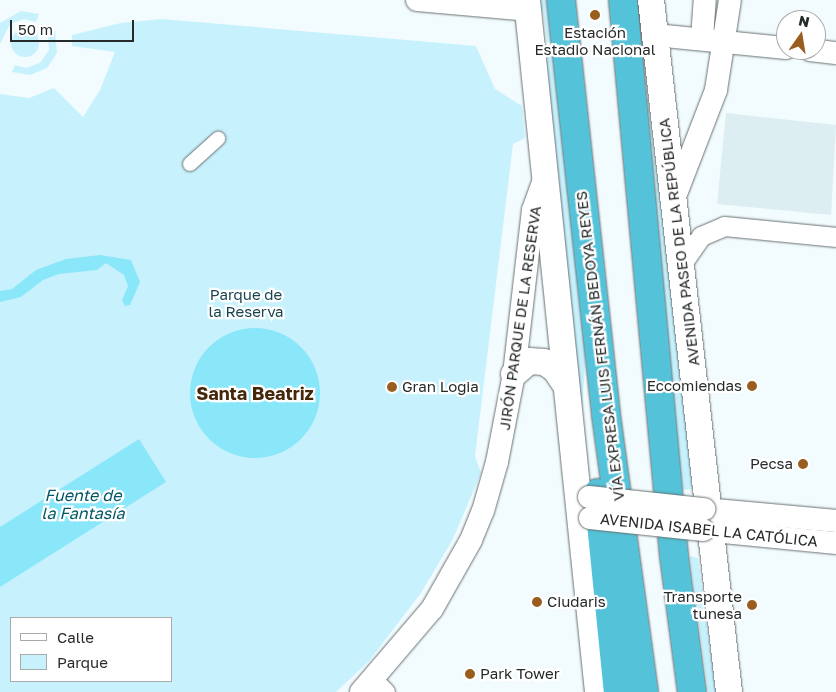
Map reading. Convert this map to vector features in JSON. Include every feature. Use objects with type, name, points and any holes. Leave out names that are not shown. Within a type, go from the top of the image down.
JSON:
[{"type":"highway","name":"VÍA EXPRESA LUIS FERNÁN BEDOYA REYES","points":[[561,0],[606,415],[644,692]]},
{"type":"highway","points":[[622,0],[674,556],[692,692]]},
{"type":"highway","points":[[606,415],[596,473],[618,692]]},
{"type":"main road","name":"AVENIDA PASEO DE LA REPÚBLICA","points":[[650,0],[682,262],[707,520],[729,692]]},
{"type":"main road","points":[[528,5],[565,384],[585,507],[598,692]]},
{"type":"main road","points":[[514,374],[529,361],[544,362],[555,369],[565,384]]},
{"type":"street","points":[[417,0],[528,5]]},
{"type":"street","points":[[702,39],[705,0]]},
{"type":"street","points":[[674,199],[716,90],[726,41],[730,0]]},
{"type":"street","points":[[655,35],[776,47]]},
{"type":"street","points":[[190,164],[218,139]]},
{"type":"street","name":"JIRÓN PARQUE DE LA RESERVA","points":[[369,689],[432,609],[471,540],[497,462],[514,374],[533,210],[546,174]]},
{"type":"street","points":[[682,262],[701,236],[724,226],[836,237]]},
{"type":"street","name":"AVENIDA ISABEL LA CATÓLICA","points":[[585,507],[707,520],[836,543]]},
{"type":"street","name":"AVENIDA ISABEL LA CATÓLICA","points":[[707,520],[836,520]]},
{"type":"shaded area","points":[[726,113],[836,125],[831,215],[717,204]]},
{"type":"green space","points":[[534,0],[550,0],[555,42],[547,42],[543,11],[535,8]]},
{"type":"green space","points":[[21,11],[39,14],[36,22],[24,19],[10,24],[0,44],[0,23]]},
{"type":"green space","name":"Parque de la Reserva","points":[[162,19],[476,46],[495,89],[522,106],[525,138],[513,144],[475,456],[481,473],[453,539],[421,593],[369,661],[336,692],[0,692],[0,94],[29,98],[54,88],[83,117],[100,90],[115,52],[72,46],[72,35],[121,23]]},
{"type":"green space","points":[[25,29],[35,33],[39,43],[35,53],[25,57],[15,53],[11,43],[15,33]]},
{"type":"green space","points":[[55,31],[57,53],[47,68],[30,75],[12,72],[15,65],[26,68],[40,63],[49,50],[48,34]]},
{"type":"green space","points":[[559,54],[588,317],[582,411],[545,57]]},
{"type":"green space","points":[[645,96],[648,97],[696,489],[676,490]]},
{"type":"green space","points":[[690,556],[698,558],[716,692],[708,692]]},
{"type":"water","points":[[100,255],[131,260],[140,282],[130,305],[125,306],[122,300],[128,286],[124,275],[106,263],[97,270],[59,274],[43,280],[21,297],[0,302],[0,291],[12,289],[36,270],[66,259]]},
{"type":"water","points":[[255,328],[268,329],[280,333],[301,347],[315,368],[319,380],[319,406],[315,418],[301,439],[280,453],[268,457],[255,458],[242,457],[230,453],[209,439],[195,418],[191,406],[190,393],[191,380],[195,368],[209,347],[230,333],[242,329]]},
{"type":"water","name":"Fuente de la Fantasía","points":[[139,439],[166,482],[0,587],[0,527]]},
{"type":"place","name":"Estación Estadio Nacional","points":[[595,15]]},
{"type":"place","name":"Eccomiendas","points":[[752,386]]},
{"type":"place","name":"Gran Logia","points":[[392,387]]},
{"type":"place","name":"Pecsa","points":[[803,464]]},
{"type":"place","name":"Ciudaris","points":[[537,602]]},
{"type":"place","name":"Transporte tunesa","points":[[752,605]]},
{"type":"place","name":"Park Tower","points":[[470,674]]},
{"type":"district","name":"Santa Beatriz","points":[[255,393]]}]
